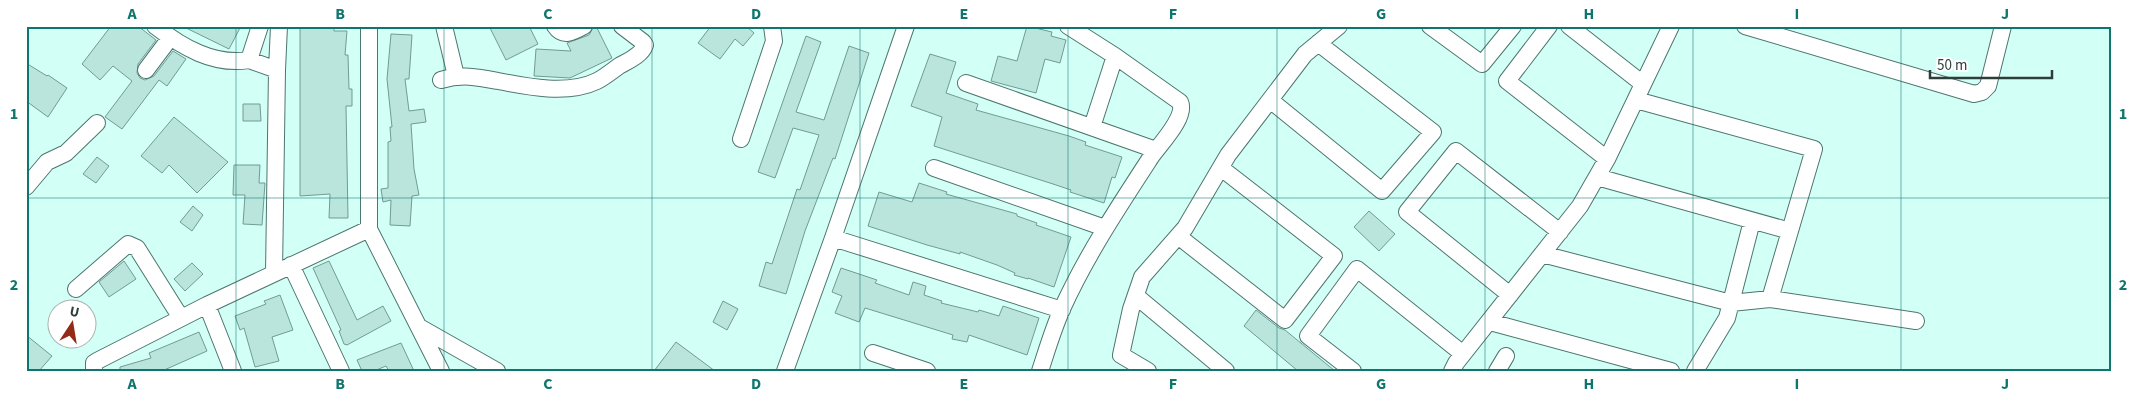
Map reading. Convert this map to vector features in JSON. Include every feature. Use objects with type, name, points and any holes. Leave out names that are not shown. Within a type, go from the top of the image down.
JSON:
[{"type":"street","points":[[155,26],[170,38],[188,48],[216,59],[238,62],[249,60],[277,70]]},
{"type":"street","points":[[249,60],[260,26]]},
{"type":"street","points":[[274,272],[279,26]]},
{"type":"street","points":[[369,26],[369,229],[421,328],[441,371]]},
{"type":"street","points":[[444,26],[449,78],[474,76],[522,86],[544,88],[572,88],[596,82],[636,56],[644,48],[645,44],[622,26]]},
{"type":"street","points":[[554,26],[561,33],[566,34],[584,26]]},
{"type":"street","points":[[741,139],[774,41],[772,26]]},
{"type":"street","points":[[784,371],[833,238],[906,26]]},
{"type":"street","points":[[1040,371],[1062,310],[1105,228],[1156,150],[1182,115],[1180,102],[1115,56],[1068,26]]},
{"type":"street","points":[[1148,371],[1121,355],[1131,309],[1142,277],[1185,228],[1221,168],[1305,54],[1339,26]]},
{"type":"street","points":[[1430,26],[1482,64],[1513,26]]},
{"type":"street","points":[[1549,26],[1507,81],[1608,159]]},
{"type":"street","points":[[1570,26],[1643,84]]},
{"type":"street","points":[[1452,371],[1463,354],[1580,206],[1608,159],[1671,26]]},
{"type":"street","points":[[1744,26],[1974,94],[1982,92],[1988,86],[2003,26]]},
{"type":"street","points":[[146,70],[170,38]]},
{"type":"street","points":[[1270,100],[1382,191],[1433,132],[1318,43]]},
{"type":"street","points":[[1092,127],[1115,56]]},
{"type":"street","points":[[966,83],[1156,150]]},
{"type":"street","points":[[1636,100],[1814,149],[1770,299]]},
{"type":"street","points":[[26,187],[47,162],[66,153],[97,123]]},
{"type":"street","points":[[1510,295],[1407,212],[1456,151],[1560,232]]},
{"type":"street","points":[[934,168],[1105,228]]},
{"type":"street","points":[[1178,236],[1286,320],[1334,256],[1221,168]]},
{"type":"street","points":[[1597,177],[1790,231]]},
{"type":"street","points":[[1695,371],[1727,318],[1752,221]]},
{"type":"street","points":[[94,371],[94,363],[97,361],[274,272],[369,229]]},
{"type":"street","points":[[833,238],[1062,310]]},
{"type":"street","points":[[76,289],[128,244],[131,244],[137,248],[181,318]]},
{"type":"street","points":[[1542,254],[1731,303],[1770,299],[1916,321]]},
{"type":"street","points":[[291,265],[341,371]]},
{"type":"street","points":[[1353,371],[1308,336],[1357,269],[1463,354]]},
{"type":"street","points":[[1136,296],[1226,371]]},
{"type":"street","points":[[207,305],[233,371]]},
{"type":"street","points":[[1490,322],[1671,371]]},
{"type":"street","points":[[421,328],[497,371]]},
{"type":"street","points":[[873,353],[927,371]]},
{"type":"street","points":[[1498,371],[1506,356]]},
{"type":"building","points":[[111,26],[138,26],[156,40],[138,64],[137,73],[140,78],[145,80],[154,76],[173,51],[186,59],[167,86],[159,80],[122,129],[105,117],[132,81],[113,66],[100,80],[82,64]]},
{"type":"building","points":[[182,26],[241,26],[229,49]]},
{"type":"building","points":[[489,26],[529,26],[538,44],[506,60]]},
{"type":"building","points":[[594,26],[596,26],[612,58],[570,78],[534,76],[536,49],[571,51],[567,43],[589,35]]},
{"type":"building","points":[[711,26],[746,26],[754,33],[743,46],[735,39],[720,59],[698,43]]},
{"type":"building","points":[[1027,26],[1052,32],[1051,36],[1066,40],[1060,63],[1045,59],[1036,93],[991,81],[998,56],[1017,61]]},
{"type":"building","points":[[300,28],[334,28],[334,31],[347,31],[345,55],[348,55],[349,89],[352,89],[352,106],[346,106],[348,218],[329,218],[330,194],[300,196]]},
{"type":"building","points":[[391,34],[412,35],[409,79],[405,79],[409,111],[424,109],[426,122],[411,124],[414,169],[419,195],[412,196],[410,226],[390,225],[391,200],[383,202],[381,189],[388,188],[388,142],[391,141],[390,127],[392,127],[387,79]]},
{"type":"building","points":[[806,36],[821,42],[796,112],[824,120],[849,46],[869,53],[835,159],[833,158],[805,231],[786,294],[759,286],[766,262],[772,264],[797,189],[800,190],[819,135],[793,128],[775,178],[758,172]]},
{"type":"building","points":[[930,54],[956,62],[946,93],[978,104],[976,110],[1069,136],[1086,142],[1085,145],[1122,157],[1115,178],[1112,177],[1104,203],[1070,192],[1071,190],[934,146],[942,117],[911,106]]},
{"type":"building","points":[[26,63],[67,88],[48,117],[26,101]]},
{"type":"building","points":[[243,104],[260,104],[261,121],[243,121]]},
{"type":"building","points":[[174,117],[228,162],[197,193],[169,165],[162,173],[141,156]]},
{"type":"building","points":[[97,157],[109,166],[96,183],[83,174]]},
{"type":"building","points":[[234,165],[260,165],[259,183],[265,183],[262,225],[243,224],[245,195],[233,195]]},
{"type":"building","points":[[919,183],[947,192],[946,194],[1017,214],[1017,216],[1037,223],[1036,225],[1071,237],[1054,287],[1014,275],[1015,273],[997,265],[960,252],[960,254],[927,245],[868,226],[879,192],[912,202]]},
{"type":"building","points":[[193,206],[203,215],[192,231],[180,222]]},
{"type":"building","points":[[1369,211],[1395,234],[1379,251],[1354,227]]},
{"type":"building","points":[[124,261],[136,279],[109,297],[99,282]]},
{"type":"building","points":[[329,261],[357,320],[383,306],[391,321],[347,345],[344,344],[339,331],[341,330],[313,268]]},
{"type":"building","points":[[192,263],[203,274],[185,291],[174,279]]},
{"type":"building","points":[[841,268],[877,280],[875,283],[909,295],[913,282],[926,286],[924,295],[942,301],[941,303],[999,316],[1003,306],[1039,318],[1027,355],[969,335],[967,342],[952,339],[953,335],[865,308],[859,322],[835,313],[842,296],[832,292]]},
{"type":"building","points":[[280,295],[293,330],[272,337],[279,361],[255,367],[244,328],[240,330],[235,316],[266,304],[264,301]]},
{"type":"building","points":[[723,301],[738,309],[727,330],[713,322]]},
{"type":"building","points":[[1256,310],[1279,328],[1285,330],[1335,371],[1298,371],[1244,326]]},
{"type":"building","points":[[199,332],[207,351],[162,371],[120,371],[120,367],[151,358],[149,353]]},
{"type":"building","points":[[26,335],[52,356],[39,371],[26,371]]},
{"type":"building","points":[[676,342],[715,371],[654,371]]},
{"type":"building","points":[[401,343],[414,371],[389,371],[386,366],[374,371],[362,371],[357,360]]}]
